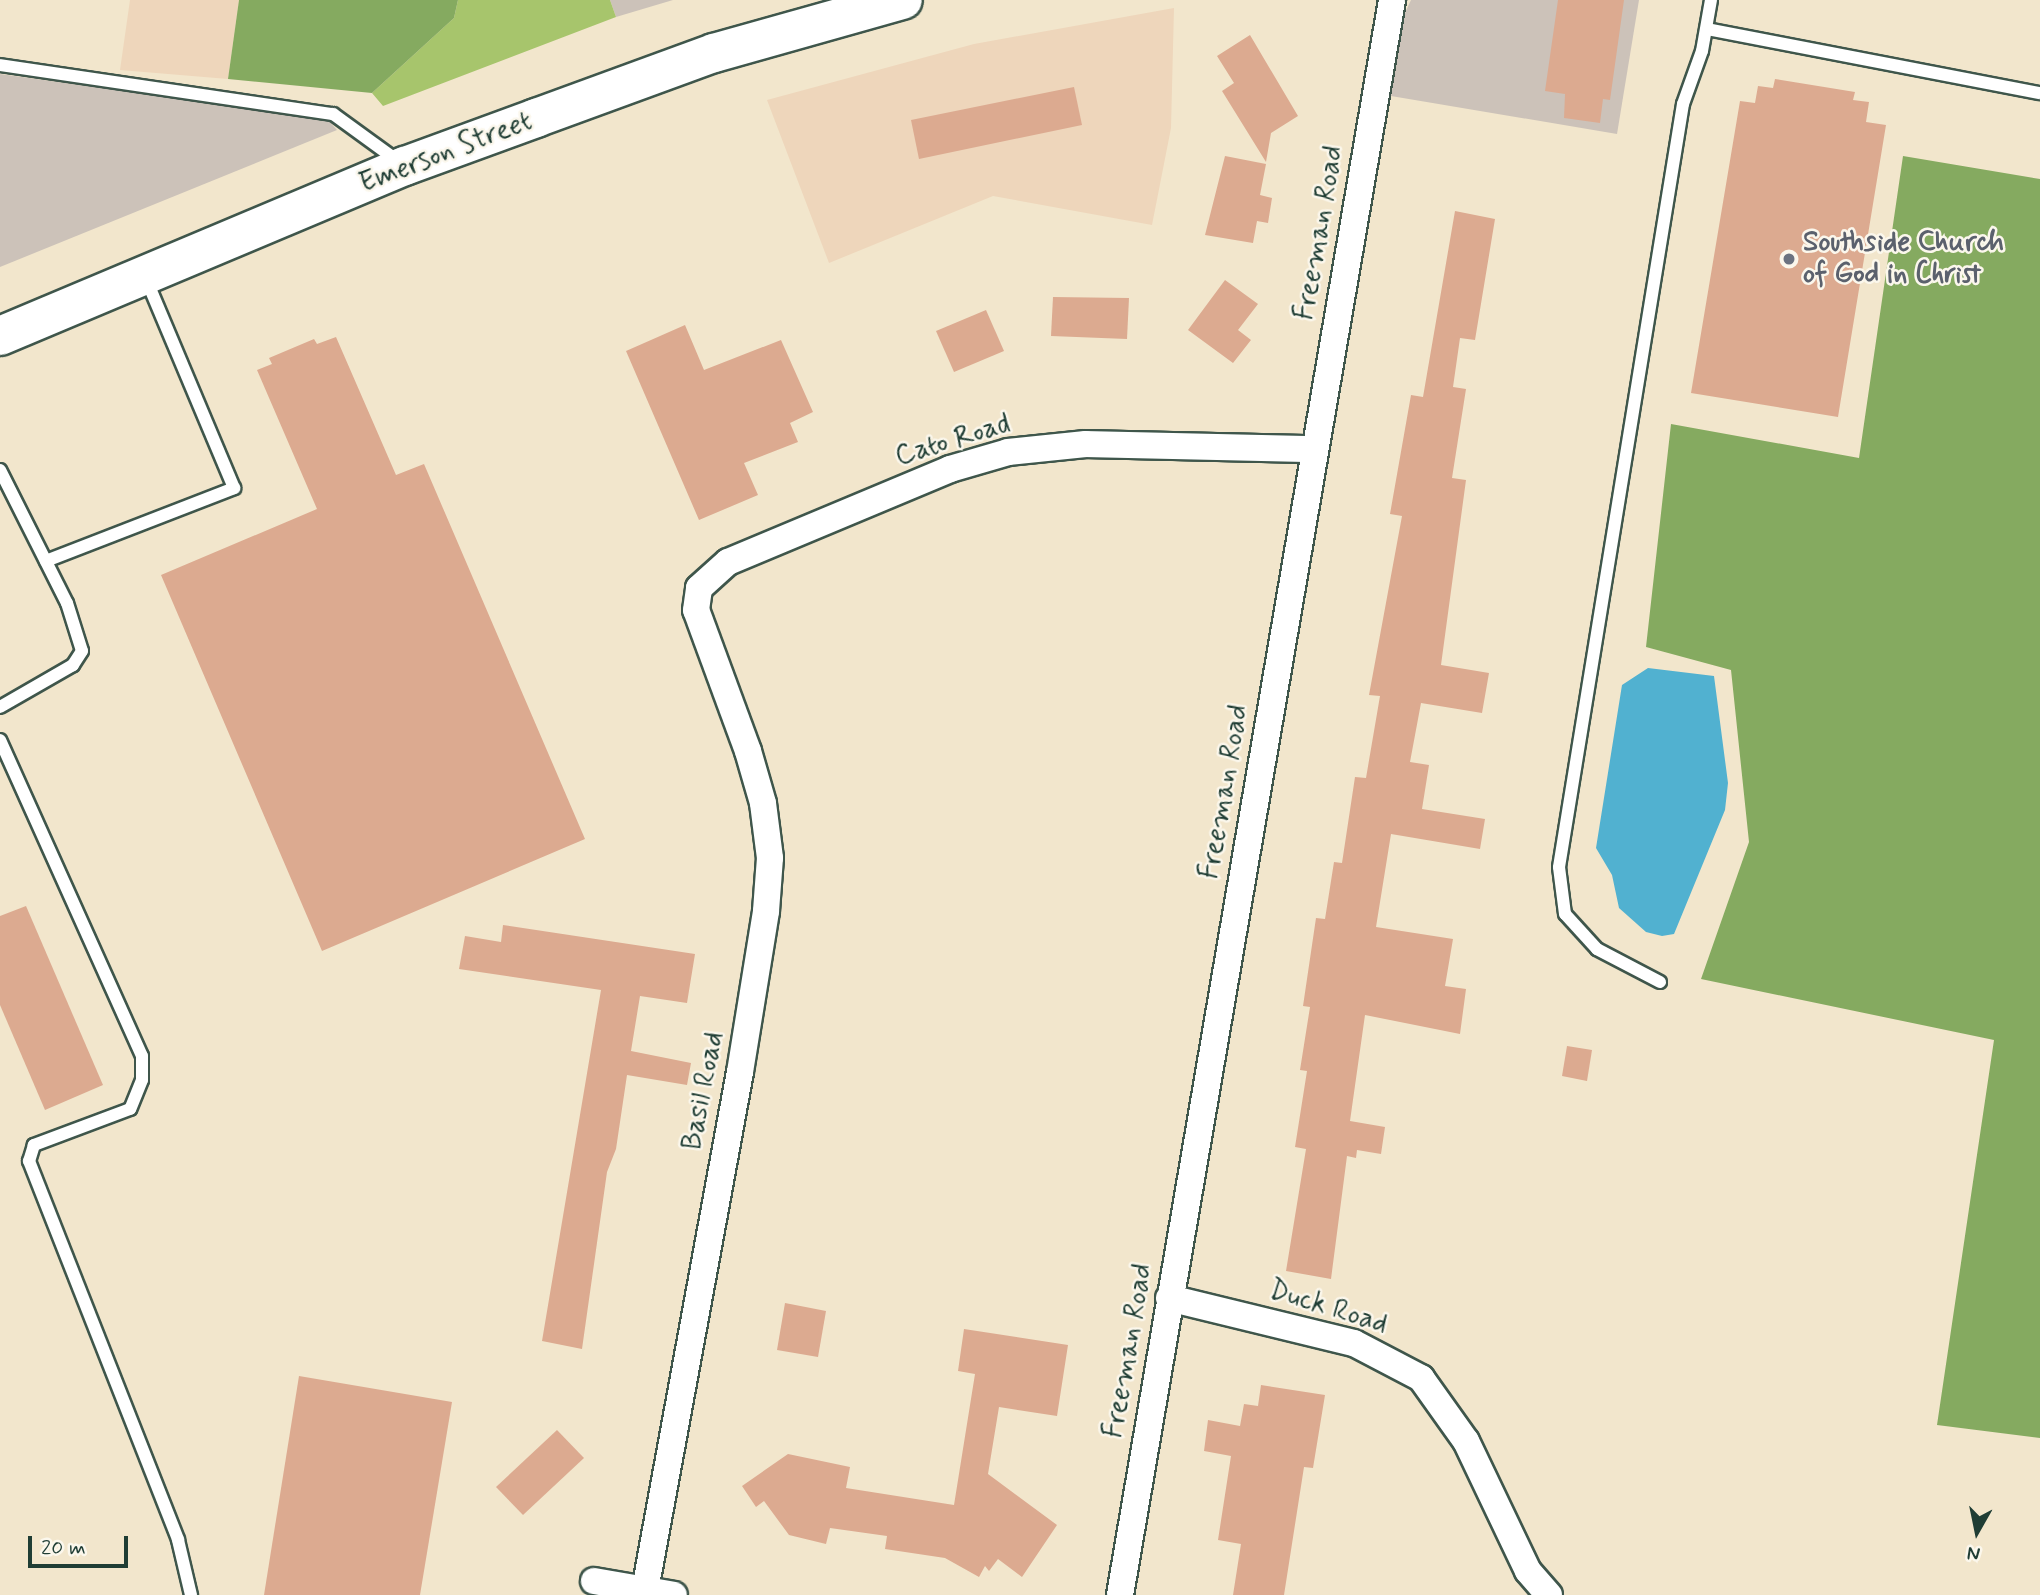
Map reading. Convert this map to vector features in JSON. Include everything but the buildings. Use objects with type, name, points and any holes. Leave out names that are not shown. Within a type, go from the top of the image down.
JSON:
[{"type":"main road","name":"Emerson Street","points":[[0,336],[405,166],[714,52],[902,0]]},
{"type":"street","name":"Freeman Road","points":[[1120,1595],[1392,0]]},
{"type":"street","name":"Cato Road","points":[[695,611],[699,588],[728,562],[950,469],[1008,452],[1086,444],[1315,449]]},
{"type":"street","name":"Basil Road","points":[[645,1590],[740,1072],[766,911],[770,858],[763,803],[748,751],[695,611]]},
{"type":"street","name":"Duck Road","points":[[1169,1298],[1354,1343],[1421,1378],[1466,1441],[1528,1571],[1549,1595]]},
{"type":"street","points":[[594,1581],[674,1595]]},
{"type":"lane","points":[[1660,982],[1597,949],[1565,914],[1559,867],[1684,104],[1707,29],[1711,0]]},
{"type":"lane","points":[[1707,29],[2040,93]]},
{"type":"lane","points":[[0,65],[333,114],[405,166]]},
{"type":"lane","points":[[46,561],[234,488],[145,276]]},
{"type":"lane","points":[[0,470],[67,603],[82,651],[73,664],[0,707]]},
{"type":"lane","points":[[0,740],[142,1056],[142,1080],[130,1109],[34,1144],[29,1161],[178,1540],[191,1595]]},
{"type":"shaded area","points":[[130,0],[239,0],[228,79],[120,70]]},
{"type":"shaded area","points":[[610,0],[673,0],[616,17]]},
{"type":"shaded area","points":[[1411,0],[1639,0],[1617,134],[1391,96],[1403,17]]},
{"type":"shaded area","points":[[1174,8],[1171,128],[1152,225],[993,196],[829,263],[767,100],[974,44]]},
{"type":"shaded area","points":[[0,74],[327,119],[337,130],[0,267]]},
{"type":"green space","points":[[239,0],[458,0],[454,18],[372,93],[228,79]]},
{"type":"green space","points":[[458,0],[610,0],[616,17],[383,106],[372,93],[454,18]]},
{"type":"green space","points":[[1903,156],[2040,179],[2040,1438],[1937,1425],[1994,1040],[1701,979],[1749,842],[1731,670],[1646,647],[1671,424],[1859,458]]},
{"type":"water","points":[[1648,668],[1714,676],[1728,783],[1725,810],[1674,934],[1662,936],[1646,932],[1619,908],[1612,875],[1596,848],[1622,685]]},
{"type":"place","name":"Southside Church of God in Christ","points":[[1789,259]]}]
